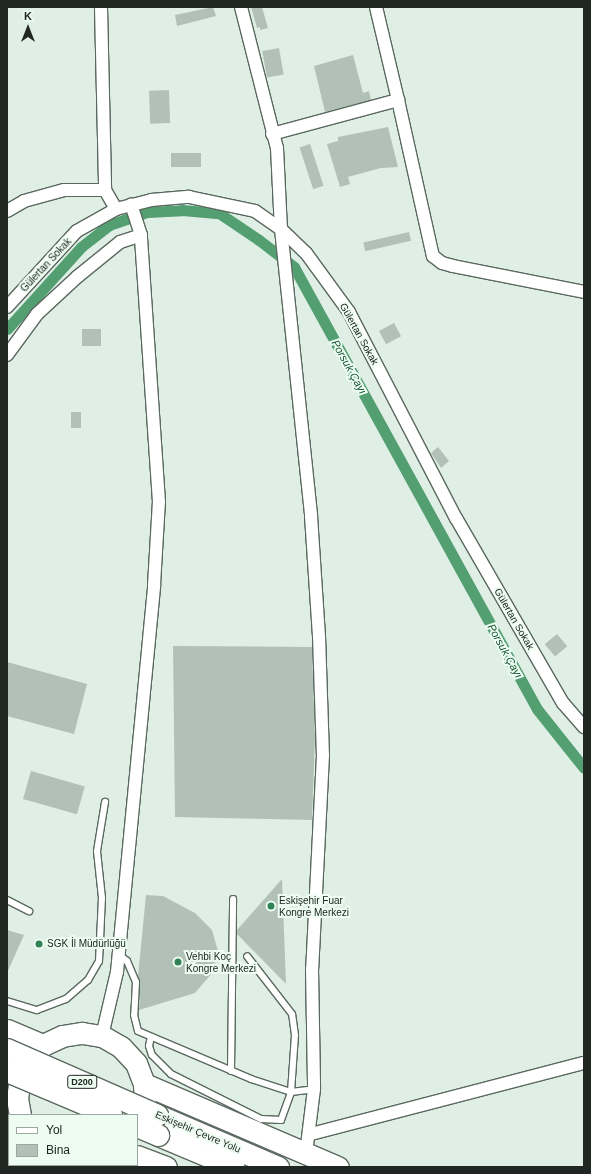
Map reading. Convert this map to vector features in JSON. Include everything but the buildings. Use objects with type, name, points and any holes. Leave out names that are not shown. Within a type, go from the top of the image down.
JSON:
[{"type":"highway","points":[[7,1030],[43,1045]]},
{"type":"highway","points":[[15,1103],[23,1072],[29,1060],[43,1045],[62,1036],[82,1033],[102,1036],[126,1052],[136,1063],[144,1084],[145,1102],[138,1123]]},
{"type":"highway","name":"Eskişehir Çevre Yolu","points":[[7,1049],[136,1114]]},
{"type":"highway","name":"D200","points":[[7,1071],[109,1114]]},
{"type":"highway","points":[[144,1084],[309,1143],[338,1167]]},
{"type":"highway","name":"Eskişehir Çevre Yolu","points":[[138,1115],[234,1167]]},
{"type":"highway","name":"Eskişehir Çevre Yolu","points":[[138,1126],[158,1125],[278,1167]]},
{"type":"highway","points":[[138,1156],[166,1167]]},
{"type":"street","points":[[101,7],[105,190],[116,209]]},
{"type":"street","points":[[241,7],[272,134],[277,148],[281,229],[311,516],[323,755],[312,969],[314,1089],[309,1143],[584,1063]]},
{"type":"street","points":[[376,7],[433,256],[442,263],[453,266],[584,292]]},
{"type":"street","points":[[272,134],[398,100]]},
{"type":"street","points":[[7,211],[24,201],[64,190],[105,190]]},
{"type":"street","name":"Gülertan Sokak","points":[[7,307],[77,231],[116,209],[150,200],[189,197],[255,211],[281,229],[306,253],[349,312],[460,525],[563,703],[584,727]]},
{"type":"street","points":[[102,1036],[119,955],[154,585],[159,502],[141,235],[131,206]]},
{"type":"street","points":[[7,355],[37,314],[77,277],[120,242],[141,235]]},
{"type":"lane","points":[[7,1001],[37,1010],[66,999],[88,980],[99,961],[102,898],[97,851],[105,802]]},
{"type":"lane","points":[[231,1071],[233,899]]},
{"type":"lane","points":[[7,900],[29,910]]},
{"type":"lane","points":[[119,955],[127,961],[136,982],[134,1015],[138,1031],[231,1071],[291,1092],[314,1089]]},
{"type":"lane","points":[[151,1037],[149,1046],[152,1055],[171,1074],[261,1119],[281,1120],[291,1092],[295,1035],[292,1014],[247,956]]},
{"type":"waterway","name":"Porsuk Çayı","points":[[7,329],[81,247],[109,225],[147,212],[182,210],[219,213],[259,240],[294,267],[537,709],[584,768]]},
{"type":"place","name":"Eskişehir Fuar Kongre Merkezi","points":[[271,906]]},
{"type":"place","name":"SGK İl Müdürlüğü","points":[[39,944]]},
{"type":"place","name":"Vehbi Koç Kongre Merkezi","points":[[178,962]]}]
